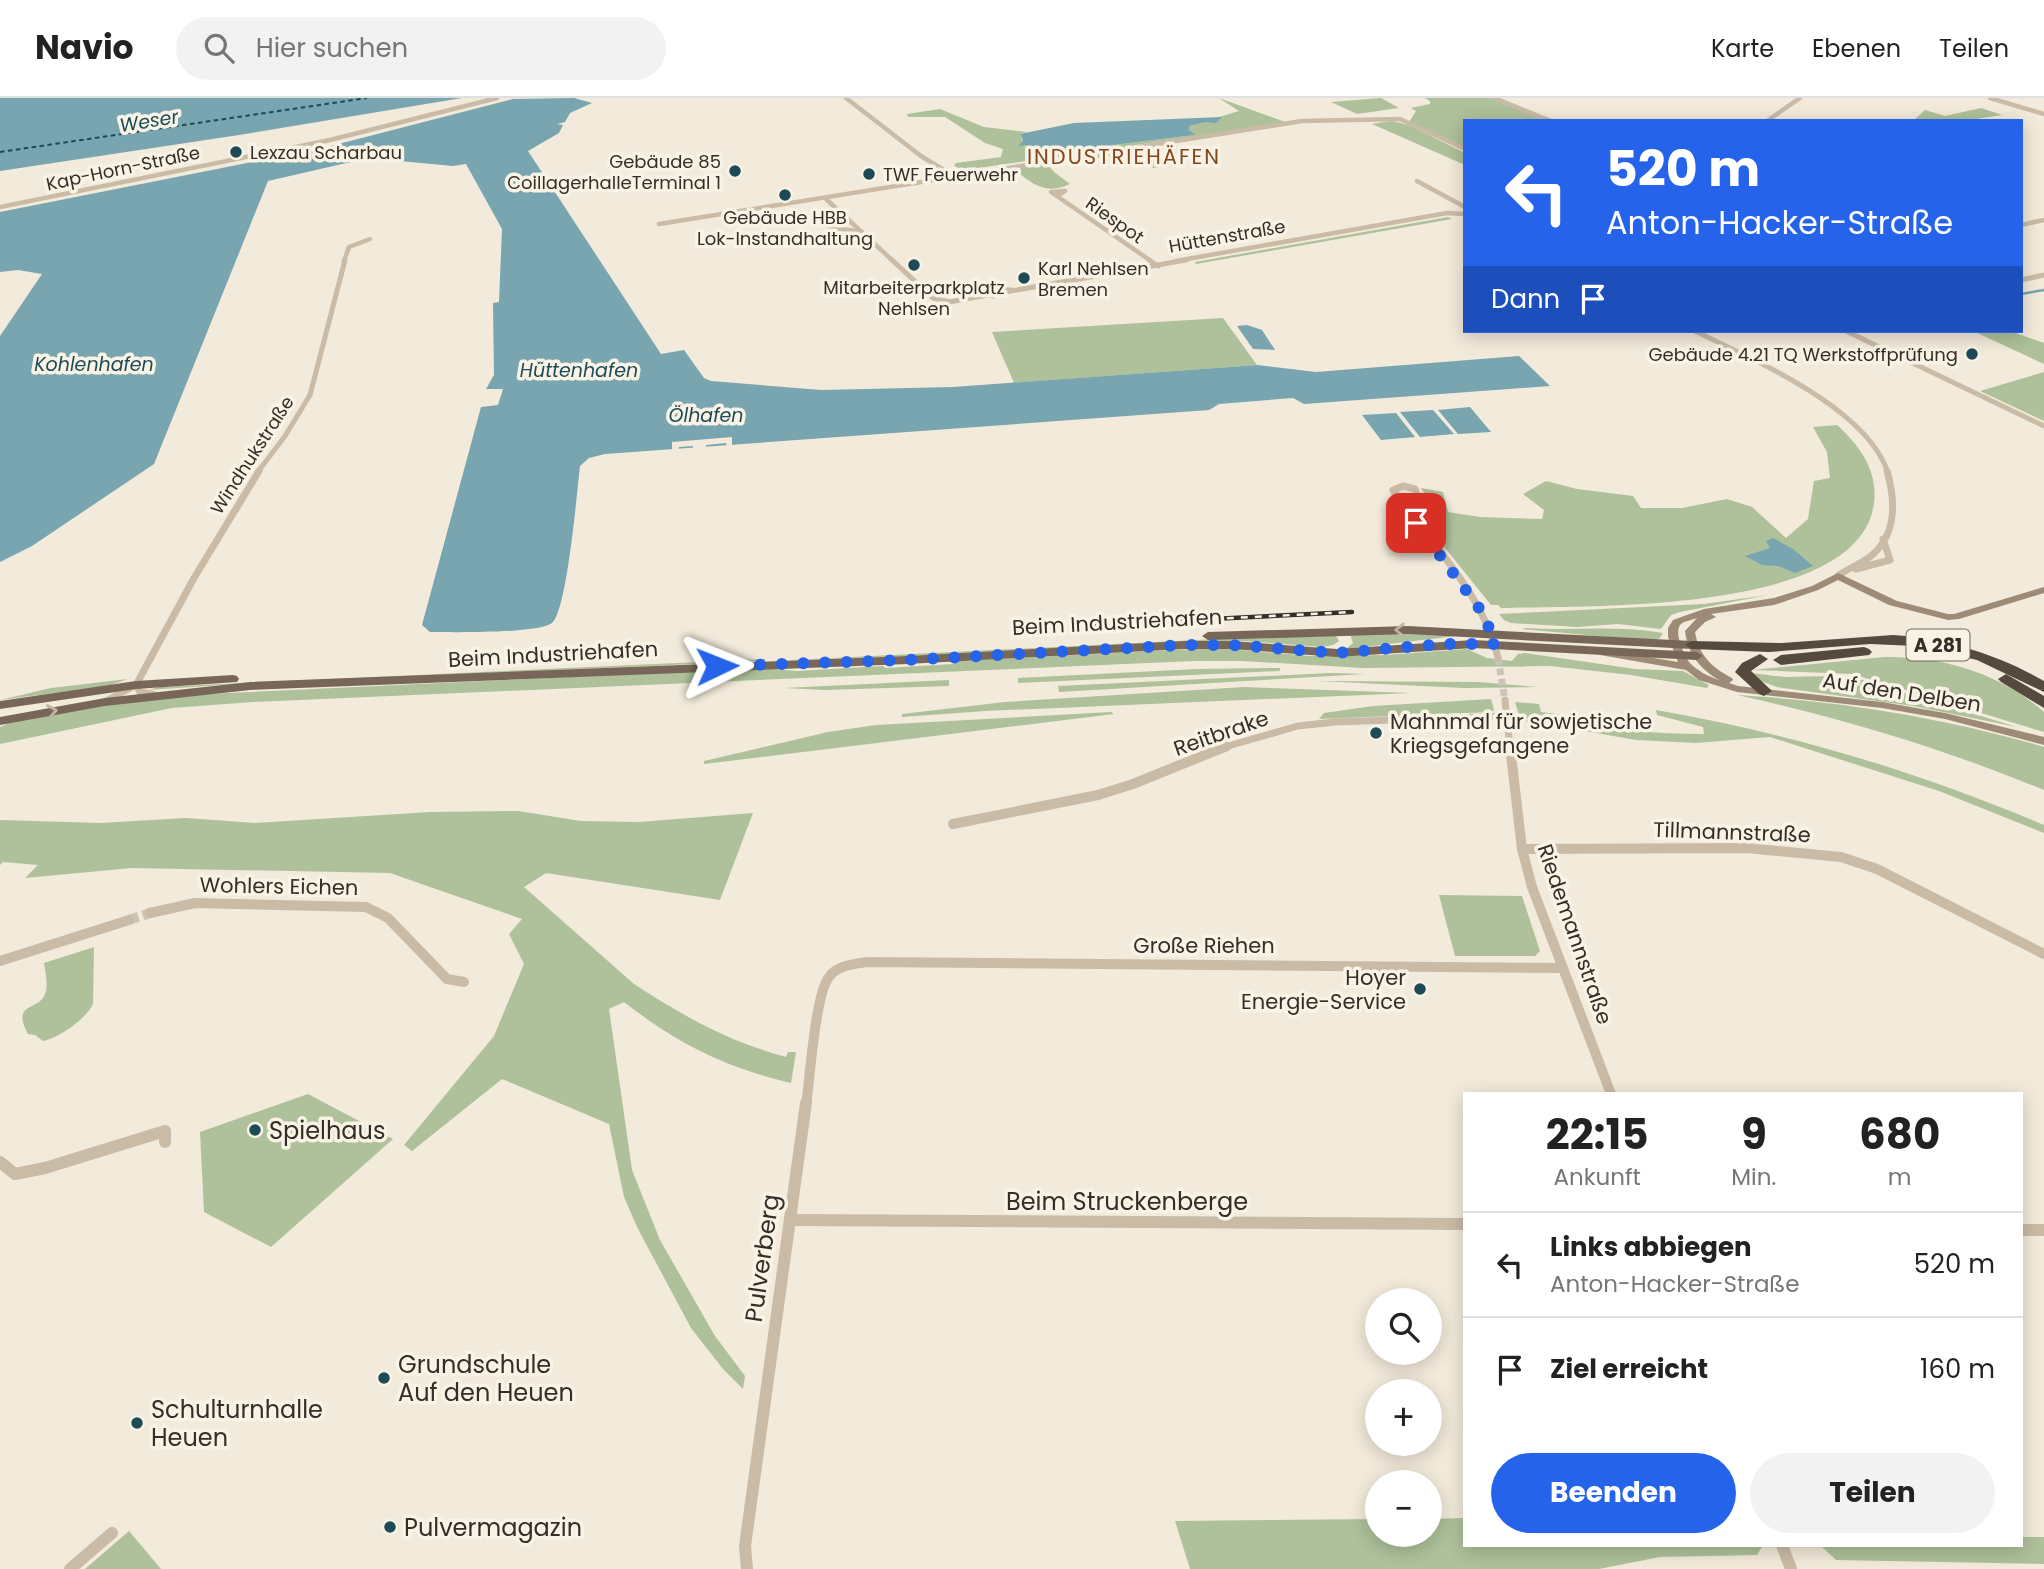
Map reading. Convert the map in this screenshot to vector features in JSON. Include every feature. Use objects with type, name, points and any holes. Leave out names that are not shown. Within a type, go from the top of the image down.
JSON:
[{"type":"highway","name":"A 281","points":[[1686,654],[1870,640],[1924,642],[1963,651],[1997,663],[2044,687]]},
{"type":"highway","name":"A 281","points":[[1686,654],[1807,659],[1881,650],[1926,652],[1987,670],[2018,685],[2044,703]]},
{"type":"highway","points":[[1757,691],[1743,670],[1760,659]]},
{"type":"main road","name":"Beim Industriehafen","points":[[0,705],[136,685],[1330,631],[1494,638],[1686,654]]},
{"type":"main road","points":[[1320,653],[1342,646],[1347,641],[1344,636],[1330,631]]},
{"type":"main road","name":"Beim Industriehafen","points":[[0,721],[104,702],[250,686],[907,660],[1185,645],[1232,645],[1320,653],[1372,651],[1494,638],[1597,652],[1686,654]]},
{"type":"street","name":"Kap-Horn-Straße","points":[[0,207],[330,140],[497,98]]},
{"type":"street","points":[[846,98],[920,156],[953,175]]},
{"type":"street","points":[[1494,98],[1546,119]]},
{"type":"street","points":[[1772,119],[1800,98]]},
{"type":"street","points":[[1990,98],[2044,114]]},
{"type":"street","points":[[659,224],[1295,122],[1400,119],[1463,148]]},
{"type":"street","points":[[1417,181],[1458,203],[1463,209]]},
{"type":"street","name":"Riespot","points":[[1057,196],[1158,266]]},
{"type":"street","name":"Hüttenstraße","points":[[826,199],[938,300],[949,302],[993,296],[986,289],[995,287],[1020,291],[1463,212]]},
{"type":"street","points":[[840,211],[820,215],[829,227],[862,232]]},
{"type":"street","points":[[2023,225],[2044,220]]},
{"type":"street","name":"Windhukstraße","points":[[136,685],[146,662],[220,535],[266,459],[290,428],[310,395],[347,251],[349,247],[370,239]]},
{"type":"street","points":[[2023,279],[2044,275]]},
{"type":"street","points":[[1686,654],[1690,631],[1701,620],[1815,588],[1871,556],[1883,539],[1894,514],[1894,494],[1884,460],[1870,439],[1822,399],[1699,333]]},
{"type":"street","points":[[1850,333],[2044,426]]},
{"type":"street","points":[[1402,503],[1482,612],[1494,638],[1498,658]]},
{"type":"street","points":[[1838,576],[1860,567],[1890,560],[1883,539]]},
{"type":"street","points":[[1838,576],[1893,603],[1939,616],[1955,617],[2044,590]]},
{"type":"street","points":[[1686,654],[1673,628],[1686,616],[1776,601]]},
{"type":"street","name":"Auf den Delben","points":[[1686,654],[1722,686],[1932,714],[2044,741]]},
{"type":"street","points":[[104,702],[136,685],[140,692],[155,695]]},
{"type":"street","name":"Riedemannstraße","points":[[1505,701],[1522,849],[1532,887],[1610,1092]]},
{"type":"street","name":"Reitbrake","points":[[953,824],[1098,796],[1133,785],[1213,750],[1298,726],[1335,722],[1506,716]]},
{"type":"street","name":"Tillmannstraße","points":[[1522,849],[1746,848],[1841,857],[1877,869],[2044,954]]},
{"type":"street","name":"Wohlers Eichen","points":[[150,914],[195,903],[366,907],[388,919],[447,979],[464,982]]},
{"type":"street","points":[[0,961],[129,920]]},
{"type":"street","name":"Große Riehen","points":[[846,965],[923,962],[1562,968]]},
{"type":"street","name":"Pulverberg","points":[[747,1569],[747,1533],[822,991],[826,979],[835,969],[846,965]]},
{"type":"street","points":[[0,1162],[15,1174],[46,1168],[165,1131],[165,1142]]},
{"type":"street","name":"Beim Struckenberge","points":[[790,1220],[1463,1224]]},
{"type":"street","points":[[2023,1230],[2044,1230]]},
{"type":"street","points":[[69,1569],[113,1533]]},
{"type":"street","points":[[1783,1547],[1791,1569]]},
{"type":"green space","points":[[1219,98],[1288,123],[964,170],[954,166],[956,163],[1001,157],[1003,149],[985,143],[945,117],[908,117],[907,114],[940,109],[984,127],[1027,132],[1020,134],[1024,145],[1050,153],[1194,135],[1189,126],[1239,111]]},
{"type":"green space","points":[[1381,98],[1399,108],[1357,114],[1331,102]]},
{"type":"green space","points":[[1425,98],[1490,98],[1541,119],[1463,119],[1463,147],[1409,122],[1416,111],[1411,108],[1430,104]]},
{"type":"green space","points":[[1981,108],[2002,115],[1976,119],[1915,119],[1925,110],[1945,116]]},
{"type":"green space","points":[[1392,121],[1409,125],[1463,152],[1463,164],[1372,124]]},
{"type":"green space","points":[[1144,149],[1152,154],[1166,156],[1161,167],[1154,168],[1125,154],[1048,165],[1070,184],[1053,189],[1039,186],[1012,168]]},
{"type":"green space","points":[[1448,217],[1452,219],[1196,264],[1195,262]]},
{"type":"green space","points":[[1223,318],[1257,365],[1014,383],[992,332]]},
{"type":"green space","points":[[1977,333],[2016,333],[2044,343],[2044,364]]},
{"type":"green space","points":[[2044,372],[2044,421],[1980,391]]},
{"type":"green space","points":[[1837,425],[1866,460],[1875,491],[1874,503],[1857,540],[1821,567],[1771,585],[1713,597],[1651,603],[1501,608],[1491,605],[1412,507],[1423,504],[1427,498],[1421,488],[1443,492],[1448,512],[1480,517],[1542,519],[1544,510],[1523,494],[1546,481],[1577,489],[1633,496],[1641,508],[1682,508],[1727,499],[1752,507],[1786,538],[1808,519],[1814,481],[1830,478],[1827,452],[1813,427]]},
{"type":"green space","points":[[1768,595],[1680,612],[1671,615],[1661,629],[1618,624],[1577,627],[1511,623],[1499,614],[1704,604]]},
{"type":"green space","points":[[1522,629],[1629,629],[1663,633],[1659,639],[1640,640]]},
{"type":"green space","points":[[1320,634],[1336,636],[1339,641],[1322,647],[1245,641],[1198,641],[771,661]]},
{"type":"green space","points":[[1350,634],[1465,635],[1346,649],[1353,643]]},
{"type":"green space","points":[[1216,648],[1310,656],[1385,655],[1467,649],[1487,658],[1512,661],[1518,654],[1525,653],[1635,669],[1683,671],[1709,685],[1707,688],[1631,675],[1550,666],[1363,668],[1194,661],[253,702],[172,708],[0,744],[0,727],[11,722],[122,703],[206,694],[762,668],[797,671],[885,668],[953,664],[956,661]]},
{"type":"green space","points":[[1906,657],[1949,664],[1989,677],[2027,698],[2044,712],[2044,732],[1852,674],[1753,670]]},
{"type":"green space","points":[[765,661],[148,690],[159,687]]},
{"type":"green space","points":[[1280,668],[1280,671],[1018,683],[1018,678],[1197,669]]},
{"type":"green space","points":[[1331,673],[1365,674],[1059,692],[1058,686]]},
{"type":"green space","points":[[1751,673],[1863,680],[2017,727],[1913,706],[1777,687],[1755,679]]},
{"type":"green space","points":[[128,679],[108,686],[0,700],[51,688]]},
{"type":"green space","points":[[949,680],[949,686],[825,690],[784,688]]},
{"type":"green space","points":[[1318,681],[1478,682],[1537,687],[1465,688]]},
{"type":"green space","points":[[1244,687],[1411,693],[902,717],[902,714],[1005,702]]},
{"type":"green space","points":[[1737,695],[1892,712],[1969,727],[2044,747],[2044,790],[1893,736]]},
{"type":"green space","points":[[1491,699],[1494,710],[1491,712],[1319,719],[1324,713],[1373,706]]},
{"type":"green space","points":[[1515,702],[1539,704],[1541,712],[1650,725],[1521,722]]},
{"type":"green space","points":[[1656,710],[1756,730],[1902,771],[2044,825],[2044,833],[1939,791],[1770,737],[1696,743],[1636,740],[1562,727],[1704,734],[1703,727],[1657,715]]},
{"type":"green space","points":[[1111,712],[1114,714],[704,764],[704,761],[828,732],[876,725]]},
{"type":"green space","points":[[518,811],[581,821],[639,822],[753,813],[720,900],[546,873],[524,887],[634,984],[707,1027],[744,1043],[786,1057],[788,1052],[796,1052],[791,1083],[744,1070],[703,1052],[663,1030],[624,1002],[609,1009],[632,1170],[660,1240],[715,1336],[745,1376],[743,1389],[723,1369],[691,1328],[638,1229],[624,1197],[609,1124],[502,1079],[412,1151],[404,1145],[494,1036],[524,964],[509,934],[522,919],[390,873],[132,868],[25,878],[38,865],[3,862],[0,865],[0,820],[100,823],[186,818],[255,823],[430,812]]},
{"type":"green space","points":[[1439,895],[1522,896],[1540,951],[1535,956],[1455,956]]},
{"type":"green space","points":[[94,947],[93,1004],[89,1010],[57,1036],[43,1041],[28,1034],[23,1023],[24,1011],[39,1002],[46,991],[44,963]]},
{"type":"green space","points":[[308,1094],[393,1139],[271,1247],[204,1212],[200,1132]]},
{"type":"green space","points":[[1463,1518],[1463,1547],[1762,1547],[1757,1555],[1660,1557],[1599,1569],[1190,1569],[1175,1521],[1365,1519],[1365,1547],[1442,1547],[1442,1519]]},
{"type":"green space","points":[[129,1531],[161,1569],[85,1569]]},
{"type":"green space","points":[[2023,1537],[2044,1537],[2044,1564],[1836,1560],[1822,1547],[2023,1547]]},
{"type":"water","name":"Weser","points":[[0,98],[462,98],[0,171]]},
{"type":"water","points":[[574,98],[592,103],[570,113],[565,122],[557,124],[563,125],[559,133],[528,151],[661,354],[684,350],[704,378],[711,381],[821,390],[953,387],[1257,365],[1316,372],[1519,356],[1550,386],[1304,404],[1293,398],[1219,404],[1209,410],[605,454],[589,458],[580,466],[567,575],[552,623],[543,627],[513,631],[430,632],[422,625],[481,407],[498,405],[503,389],[486,389],[494,375],[493,303],[499,302],[502,229],[466,164],[453,166],[368,158],[268,181],[154,464],[32,546],[0,562],[0,336],[42,274],[18,270],[0,272],[0,212],[323,148],[513,99]]},
{"type":"water","points":[[1222,117],[1216,123],[1205,122],[1189,126],[1189,130],[1195,135],[1050,153],[1024,145],[1018,147],[1023,140],[1020,134],[1074,123]]},
{"type":"water","points":[[1247,325],[1262,330],[1275,350],[1253,349],[1237,326]]},
{"type":"water","points":[[1470,407],[1491,432],[1458,434],[1438,410]]},
{"type":"water","points":[[1433,410],[1454,434],[1420,437],[1400,412]]},
{"type":"water","points":[[1396,413],[1415,437],[1381,440],[1362,415]]},
{"type":"water","points":[[1773,538],[1793,549],[1813,566],[1795,573],[1778,566],[1762,565],[1745,556],[1770,548],[1766,541]]},
{"type":"pier","points":[[732,437],[732,447],[727,447],[726,443],[706,445],[706,450],[693,451],[693,446],[679,447],[678,451],[672,452],[672,442]]},
{"type":"waterway","points":[[2023,294],[2044,290]]},
{"type":"ferry route","points":[[0,152],[367,98]]},
{"type":"tunnel","points":[[1498,658],[1505,700]]},
{"type":"tunnel","points":[[129,920],[150,913]]},
{"type":"railway","points":[[1073,626],[1352,612]]},
{"type":"place","name":"Lexzau Scharbau","points":[[236,152]]},
{"type":"place","name":"Gebäude 85 CoillagerhalleTerminal 1","points":[[735,171]]},
{"type":"place","name":"TWF Feuerwehr","points":[[869,174]]},
{"type":"place","name":"Gebäude HBB Lok-Instandhaltung","points":[[785,195]]},
{"type":"place","name":"Mitarbeiterparkplatz Nehlsen","points":[[914,265]]},
{"type":"place","name":"Karl Nehlsen Bremen","points":[[1024,278]]},
{"type":"place","name":"Gebäude 4.21 TQ Werkstoffprüfung","points":[[1972,354]]},
{"type":"place","name":"Mahnmal für sowjetische Kriegsgefangene","points":[[1376,733]]},
{"type":"place","name":"Hoyer Energie-Service","points":[[1420,989]]},
{"type":"place","name":"Spielhaus","points":[[255,1130]]},
{"type":"place","name":"Grundschule Auf den Heuen","points":[[384,1378]]},
{"type":"place","name":"Schulturnhalle Heuen","points":[[137,1423]]},
{"type":"place","name":"Pulvermagazin","points":[[390,1527]]},
{"type":"district","name":"INDUSTRIEHÄFEN","points":[[1124,156]]},
{"type":"route","points":[[717,666],[907,660],[1185,645],[1232,645],[1337,653],[1443,644],[1496,644],[1482,612],[1416,523]]},
{"type":"water label","name":"Kohlenhafen","points":[[94,364]]},
{"type":"water label","name":"Hüttenhafen","points":[[579,370]]},
{"type":"water label","name":"Ölhafen","points":[[706,415]]}]
